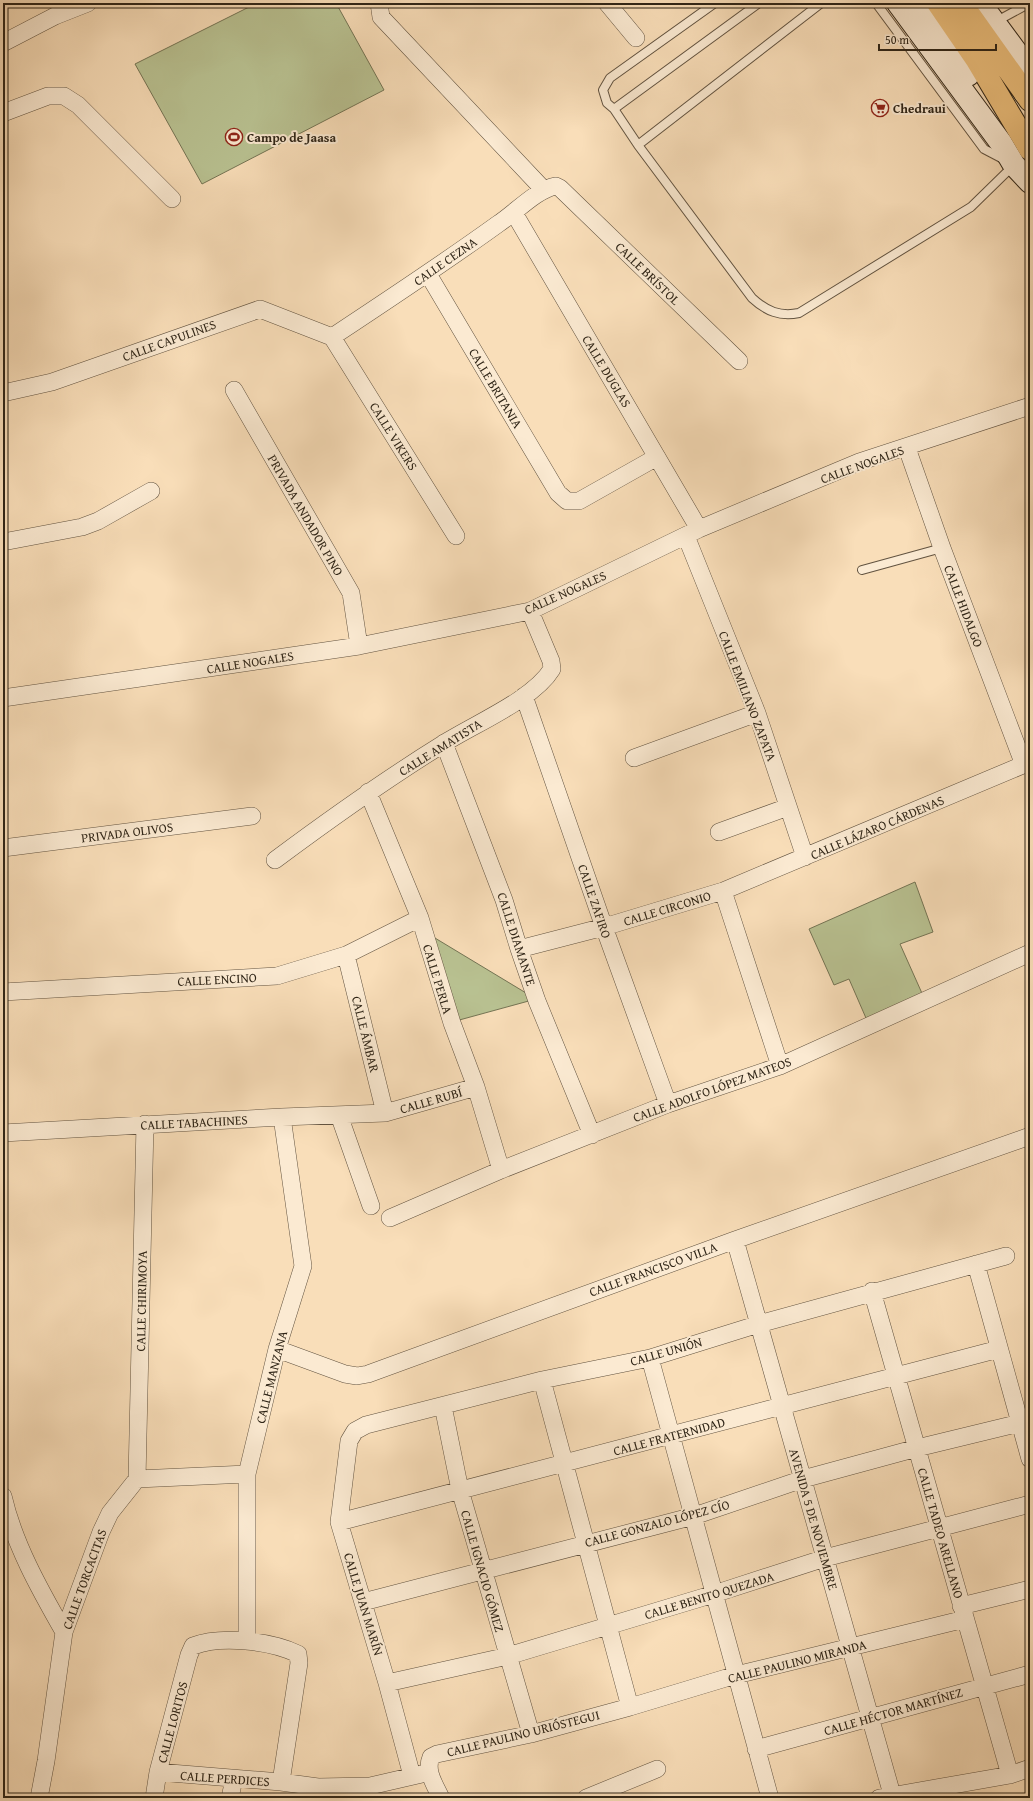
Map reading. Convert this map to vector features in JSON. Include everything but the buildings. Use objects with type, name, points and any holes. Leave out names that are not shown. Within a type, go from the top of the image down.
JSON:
[{"type":"main road","points":[[938,3],[977,60],[1028,145]]},
{"type":"main road","points":[[961,3],[1028,97]]},
{"type":"street","points":[[3,43],[55,16],[88,3]]},
{"type":"street","name":"CALLE BRÍSTOL","points":[[379,3],[382,17],[550,188],[560,188],[739,362]]},
{"type":"street","points":[[606,3],[636,38]]},
{"type":"street","points":[[898,3],[996,137],[1014,165],[1030,182]]},
{"type":"street","points":[[919,3],[1010,137],[1014,165]]},
{"type":"street","points":[[980,3],[993,23],[1028,63],[1028,97]]},
{"type":"street","points":[[3,113],[48,96],[64,96],[78,105],[172,198]]},
{"type":"street","name":"CALLE CEZNA","points":[[332,336],[428,274],[550,188]]},
{"type":"street","name":"CALLE DUGLAS","points":[[514,214],[657,457],[692,533]]},
{"type":"street","name":"CALLE BRITANIA","points":[[428,274],[558,493],[567,501],[579,501],[657,457]]},
{"type":"street","name":"CALLE CAPULINES","points":[[3,393],[52,382],[260,309],[332,336]]},
{"type":"street","name":"CALLE VIKERS","points":[[332,336],[456,536]]},
{"type":"street","name":"PRIVADA ANDADOR PINO","points":[[234,390],[351,593],[359,646]]},
{"type":"street","name":"CALLE NOGALES","points":[[3,698],[359,646],[530,611],[692,533],[859,462],[907,448],[1030,406]]},
{"type":"street","name":"CALLE HIDALGO","points":[[907,448],[942,548],[1027,763]]},
{"type":"street","points":[[3,542],[82,527],[98,521],[151,491]]},
{"type":"street","name":"CALLE EMILIANO ZAPATA","points":[[692,533],[757,713],[805,857]]},
{"type":"street","name":"CALLE AMATISTA","points":[[275,860],[368,792],[444,743],[524,696],[547,678],[552,669],[551,661],[530,611]]},
{"type":"street","name":"CALLE ZAFIRO","points":[[524,696],[604,927],[668,1104]]},
{"type":"street","points":[[634,758],[757,713]]},
{"type":"street","name":"CALLE DIAMANTE","points":[[444,743],[504,900],[537,1001],[592,1135]]},
{"type":"street","name":"CALLE LÁZARO CÁRDENAS","points":[[723,891],[1027,763]]},
{"type":"street","name":"CALLE PERLA","points":[[368,792],[420,918],[452,1023],[476,1087],[501,1170]]},
{"type":"street","points":[[719,832],[788,807]]},
{"type":"street","name":"PRIVADA OLIVOS","points":[[3,848],[252,816]]},
{"type":"street","points":[[723,891],[780,1066]]},
{"type":"street","name":"CALLE CIRCONIO","points":[[519,949],[604,927],[723,891]]},
{"type":"street","name":"CALLE ENCINO","points":[[3,992],[276,976],[346,955],[420,918]]},
{"type":"street","name":"CALLE ADOLFO LÓPEZ MATEOS","points":[[390,1218],[501,1170],[668,1104],[780,1066],[1030,953]]},
{"type":"street","name":"CALLE ÁMBAR","points":[[346,955],[385,1113]]},
{"type":"street","name":"CALLE RUBÍ","points":[[385,1113],[476,1087]]},
{"type":"street","name":"CALLE TABACHINES","points":[[3,1133],[282,1116],[385,1113]]},
{"type":"street","points":[[340,1115],[371,1206]]},
{"type":"street","name":"CALLE MANZANA","points":[[247,1641],[247,1474],[276,1348],[304,1266],[282,1116]]},
{"type":"street","name":"CALLE CHIRIMOYA","points":[[138,1479],[145,1124]]},
{"type":"street","name":"CALLE FRANCISCO VILLA","points":[[276,1348],[345,1374],[357,1376],[368,1374],[735,1240],[1030,1136]]},
{"type":"street","name":"AVENIDA 5 DE NOVIEMBRE","points":[[735,1240],[870,1718],[888,1797]]},
{"type":"street","name":"CALLE UNIÓN","points":[[355,1431],[366,1425],[542,1380],[650,1358],[872,1291],[1006,1256]]},
{"type":"street","points":[[976,1264],[1030,1459]]},
{"type":"street","name":"CALLE TADEO ARELLANO","points":[[872,1291],[1010,1774]]},
{"type":"street","name":"CALLE FRATERNIDAD","points":[[339,1522],[999,1349]]},
{"type":"street","points":[[650,1358],[770,1798]]},
{"type":"street","points":[[542,1380],[630,1707]]},
{"type":"street","name":"CALLE IGNACIO GÓMEZ","points":[[443,1406],[460,1490],[482,1570],[531,1734]]},
{"type":"street","name":"CALLE GONZALO LÓPEZ CÍO","points":[[363,1602],[694,1516],[803,1479],[917,1448],[1020,1423]]},
{"type":"street","name":"CALLE JUAN MARÍN","points":[[355,1431],[349,1441],[339,1522],[387,1683],[412,1776]]},
{"type":"street","points":[[138,1479],[247,1474]]},
{"type":"street","name":"CALLE TORCACITAS","points":[[39,1798],[46,1761],[64,1632],[101,1532],[110,1513],[138,1479]]},
{"type":"street","points":[[3,1496],[6,1509],[23,1552],[64,1632]]},
{"type":"street","name":"CALLE BENITO QUEZADA","points":[[387,1683],[508,1656],[608,1627],[825,1558],[1030,1504]]},
{"type":"street","name":"CALLE PAULINO MIRANDA","points":[[630,1707],[736,1675],[850,1647],[963,1612],[1030,1589]]},
{"type":"street","points":[[247,1641],[290,1650],[298,1654],[299,1663],[281,1782]]},
{"type":"street","name":"CALLE LORITOS","points":[[154,1798],[158,1772],[193,1646],[201,1643],[247,1641]]},
{"type":"street","name":"CALLE HÉCTOR MARTÍNEZ","points":[[756,1749],[1030,1674]]},
{"type":"street","name":"CALLE PAULINO URIÓSTEGUI","points":[[429,1772],[428,1763],[431,1757],[437,1754],[531,1734],[630,1707]]},
{"type":"street","points":[[888,1797],[1010,1774],[1030,1768]]},
{"type":"street","points":[[586,1798],[657,1769]]},
{"type":"street","name":"CALLE PERDICES","points":[[158,1772],[281,1782],[318,1787],[370,1786],[429,1772]]},
{"type":"street","points":[[429,1772],[441,1798]]},
{"type":"street","points":[[230,1798],[234,1779]]},
{"type":"street","points":[[606,1798],[630,1780]]},
{"type":"lane","points":[[715,3],[610,78],[603,90],[607,103],[614,109],[638,145],[752,298],[760,306],[774,313],[787,316],[799,314],[971,207],[1014,165],[984,149],[876,3]]},
{"type":"lane","points":[[614,109],[759,3]]},
{"type":"lane","points":[[638,145],[820,3]]},
{"type":"lane","points":[[993,23],[1030,3]]},
{"type":"lane","points":[[862,570],[942,548]]},
{"type":"green space","name":"Campo de Jaasa","points":[[257,3],[336,3],[384,90],[202,184],[135,64]]},
{"type":"green space","points":[[915,882],[933,932],[900,944],[925,1000],[869,1025],[849,979],[834,985],[809,929]]},
{"type":"green space","points":[[425,932],[536,999],[452,1022]]},
{"type":"place","name":"Chedraui","points":[[880,108]]},
{"type":"place","name":"Campo de Jaasa","points":[[234,137]]}]
